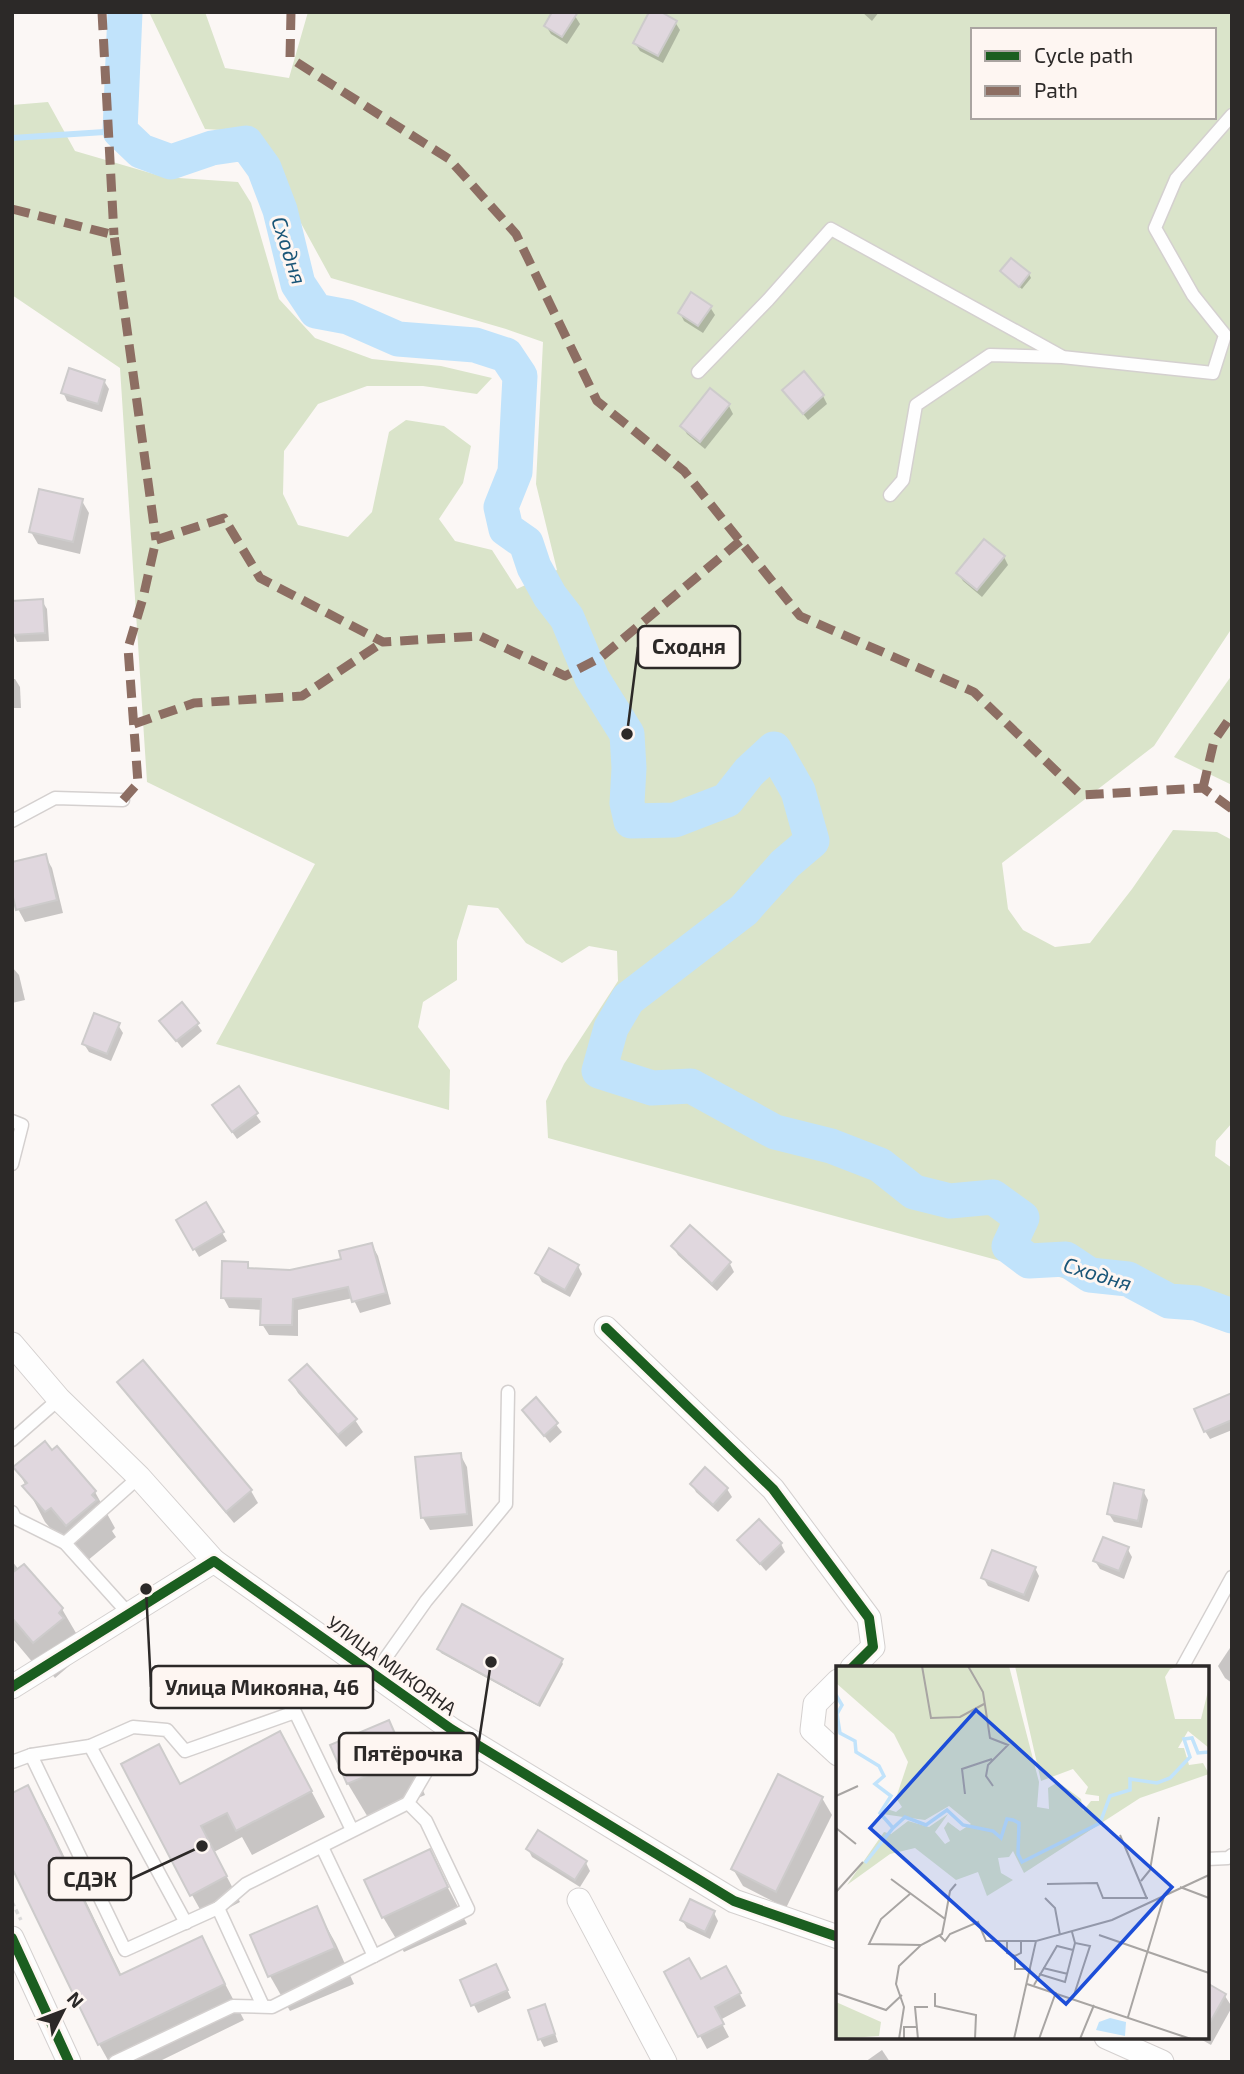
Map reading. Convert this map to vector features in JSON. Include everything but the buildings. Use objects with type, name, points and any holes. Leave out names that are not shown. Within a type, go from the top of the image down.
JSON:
[{"type":"street","points":[[606,1328],[773,1489],[869,1618],[873,1647],[854,1666]]},
{"type":"street","name":"УЛИЦА МИКОЯНА","points":[[12,1344],[58,1399],[139,1477],[214,1561],[451,1729],[734,1901],[836,1936]]},
{"type":"street","points":[[16,1678],[214,1561]]},
{"type":"street","points":[[836,1683],[814,1704],[812,1730],[836,1752]]},
{"type":"street","points":[[579,1900],[665,2062]]},
{"type":"street","points":[[15,1949],[69,2062]]},
{"type":"street","points":[[1110,2039],[1162,2062]]},
{"type":"lane","points":[[890,495],[903,480],[916,405],[990,355],[1062,357],[1213,373],[1225,335],[1193,295],[1155,228],[1176,179],[1232,115]]},
{"type":"lane","points":[[698,373],[831,229],[1062,357]]},
{"type":"lane","points":[[12,821],[55,798],[123,800]]},
{"type":"lane","points":[[12,1121],[22,1125],[12,1164]]},
{"type":"lane","points":[[374,1673],[426,1601],[506,1504],[508,1392]]},
{"type":"lane","points":[[12,1440],[58,1399]]},
{"type":"lane","points":[[65,1543],[139,1477]]},
{"type":"lane","points":[[13,1517],[65,1543],[128,1613]]},
{"type":"lane","points":[[1183,1666],[1232,1577]]},
{"type":"lane","points":[[12,1762],[31,1755],[90,1745],[134,1727],[167,1730],[185,1751],[296,1713],[352,1830]]},
{"type":"lane","points":[[31,1755],[125,1950],[218,1908],[246,1884],[408,1803],[451,1729]]},
{"type":"lane","points":[[90,1745],[186,1923]]},
{"type":"lane","points":[[115,2062],[233,2006],[272,2007],[468,1909],[426,1821],[408,1803]]},
{"type":"lane","points":[[322,1847],[373,1956]]},
{"type":"lane","points":[[1209,1859],[1228,1858],[1232,1855]]},
{"type":"lane","points":[[218,1908],[263,2006]]},
{"type":"green space","points":[[149,12],[205,12],[225,68],[289,78],[308,12],[1232,12],[1232,628],[1154,746],[1002,863],[1008,909],[1023,930],[1055,947],[1090,943],[1173,830],[1217,832],[1232,840],[1232,1123],[1216,1141],[1215,1156],[1232,1168],[1232,1324],[548,1138],[546,1101],[564,1064],[618,981],[617,951],[589,946],[562,963],[526,943],[498,908],[468,905],[457,941],[457,980],[423,1002],[418,1027],[450,1070],[449,1110],[216,1044],[315,864],[147,782],[120,368],[12,295],[12,105],[48,102],[75,151],[164,177],[238,182],[251,203],[279,299],[315,338],[372,359],[441,366],[492,378],[477,394],[423,386],[367,386],[318,404],[284,451],[283,494],[298,525],[348,537],[372,512],[389,432],[406,420],[444,426],[471,446],[463,483],[439,519],[455,541],[492,550],[517,589],[557,570],[536,484],[543,342],[331,278],[251,132],[205,129]]},
{"type":"green space","points":[[1232,675],[1232,785],[1174,757]]},
{"type":"waterway","name":"Сходня","points":[[125,12],[120,131],[141,151],[171,162],[212,148],[246,143],[264,168],[280,210],[298,284],[316,311],[348,317],[398,339],[475,345],[506,355],[520,376],[515,472],[501,507],[506,529],[526,543],[534,567],[550,596],[567,618],[592,678],[627,734],[627,803],[631,821],[675,820],[727,800],[749,772],[774,749],[798,791],[812,841],[785,864],[744,910],[628,999],[611,1028],[599,1071],[652,1088],[691,1086],[775,1132],[831,1146],[880,1165],[914,1192],[950,1201],[993,1197],[1022,1218],[1009,1246],[1029,1261],[1066,1259],[1090,1275],[1128,1279],[1169,1301],[1196,1303],[1232,1316]]},
{"type":"waterway","points":[[12,138],[120,131]]},
{"type":"marked path","points":[[102,12],[114,235]]},
{"type":"marked path","points":[[291,12],[290,58],[449,159],[516,234],[597,401],[684,471],[800,616],[974,692],[1081,795],[1203,788],[1232,809]]},
{"type":"marked path","points":[[12,209],[114,235],[156,540]]},
{"type":"marked path","points":[[123,800],[138,783],[128,648],[156,540],[224,518],[260,578],[383,642],[480,636],[565,676],[600,658],[740,541]]},
{"type":"marked path","points":[[134,724],[194,703],[302,696],[383,642]]},
{"type":"marked path","points":[[1203,788],[1214,741],[1232,715]]},
{"type":"cycle path","points":[[606,1328],[773,1489],[869,1618],[873,1647],[854,1666]]},
{"type":"cycle path","points":[[12,1687],[214,1561],[451,1729],[734,1901],[836,1936]]},
{"type":"cycle path","points":[[12,1938],[69,2062]]},
{"type":"place","name":"Сходня","points":[[627,734]]},
{"type":"place","name":"Улица Микояна, 46","points":[[146,1589]]},
{"type":"place","name":"Пятёрочка","points":[[491,1662]]},
{"type":"place","name":"СДЭК","points":[[202,1846]]}]
